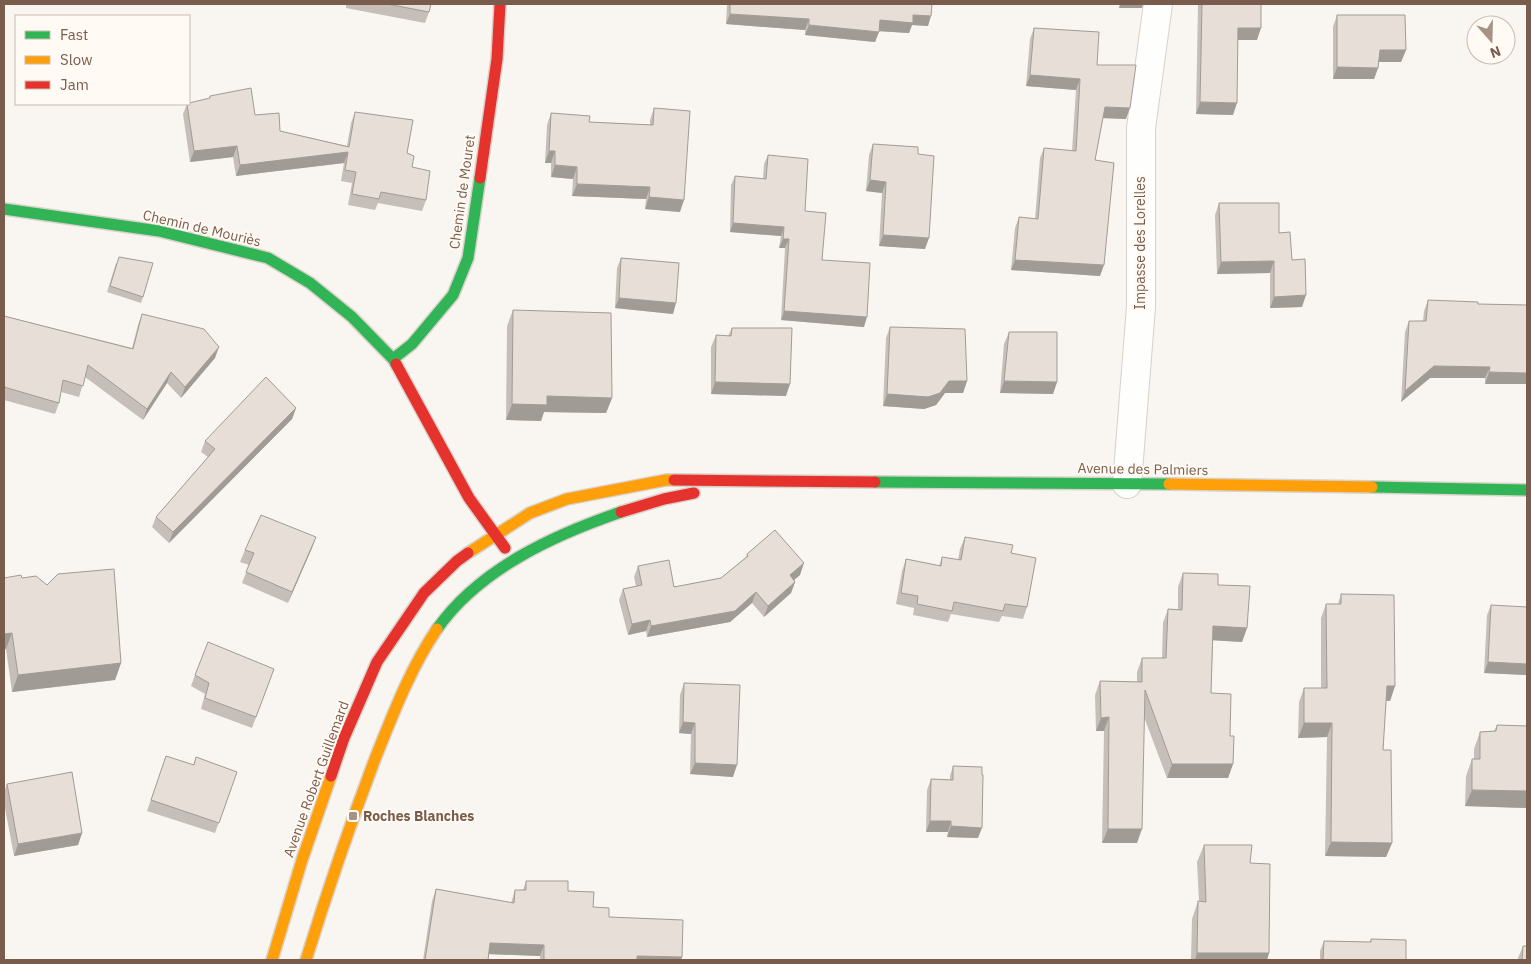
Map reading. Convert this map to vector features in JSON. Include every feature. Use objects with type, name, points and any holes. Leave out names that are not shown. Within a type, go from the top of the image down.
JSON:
[{"type":"main road","name":"Chemin de Mouret","points":[[393,359],[412,344],[453,295],[468,258],[497,59],[500,4]]},
{"type":"main road","name":"Chemin de Mouriès","points":[[4,209],[159,231],[268,258],[310,283],[352,318],[393,359],[469,498],[514,561]]},
{"type":"main road","name":"Avenue des Palmiers","points":[[495,534],[530,513],[567,499],[666,480],[1527,490]]},
{"type":"main road","name":"Avenue des Palmiers","points":[[514,561],[558,538],[620,511],[668,498],[759,482]]},
{"type":"main road","name":"Avenue Robert Guillemard","points":[[272,960],[302,860],[344,738],[377,662],[424,593],[457,562],[495,534]]},
{"type":"main road","points":[[306,960],[334,869],[353,816],[393,713],[422,649],[452,609],[480,584],[514,561]]},
{"type":"street","name":"Impasse des Lorelles","points":[[1127,484],[1141,307],[1141,128],[1158,4]]},
{"type":"building","points":[[387,4],[431,4],[429,12]]},
{"type":"building","points":[[730,4],[932,4],[931,16],[913,15],[913,23],[880,20],[879,32],[809,25],[809,19],[730,14]]},
{"type":"building","points":[[1202,4],[1261,4],[1261,28],[1238,28],[1237,103],[1200,102]]},
{"type":"building","points":[[1337,15],[1405,15],[1406,50],[1380,50],[1378,68],[1337,67]]},
{"type":"building","points":[[1034,28],[1099,32],[1097,65],[1136,65],[1130,108],[1105,107],[1095,160],[1114,163],[1104,265],[1015,260],[1019,217],[1038,219],[1044,148],[1076,151],[1080,79],[1030,75]]},
{"type":"building","points":[[251,88],[255,115],[279,113],[280,131],[349,147],[355,112],[413,120],[407,153],[414,156],[412,167],[430,171],[426,200],[381,192],[379,199],[352,194],[356,172],[345,170],[348,152],[240,165],[237,146],[194,151],[187,105],[210,98],[210,96]]},
{"type":"building","points":[[654,108],[690,111],[684,200],[649,197],[650,187],[577,184],[577,167],[555,165],[555,151],[549,151],[551,113],[590,116],[589,122],[653,125]]},
{"type":"building","points":[[873,144],[918,147],[918,154],[934,156],[929,238],[883,235],[886,182],[870,180]]},
{"type":"building","points":[[768,155],[808,159],[805,211],[826,213],[822,260],[870,263],[867,317],[784,311],[789,239],[783,239],[784,227],[733,223],[735,176],[766,179]]},
{"type":"building","points":[[1219,203],[1279,203],[1279,233],[1290,232],[1292,260],[1305,259],[1306,295],[1274,297],[1274,261],[1221,262]]},
{"type":"building","points":[[119,257],[153,263],[143,297],[110,286]]},
{"type":"building","points":[[621,258],[679,263],[676,303],[619,298]]},
{"type":"building","points":[[1428,300],[1527,305],[1527,373],[1489,372],[1490,367],[1434,366],[1405,391],[1409,321],[1426,321]]},
{"type":"building","points":[[513,310],[611,313],[612,398],[547,396],[547,405],[512,404]]},
{"type":"building","points":[[142,314],[204,329],[219,347],[185,387],[171,372],[147,409],[88,365],[83,386],[63,380],[59,403],[4,387],[4,316],[133,349]]},
{"type":"building","points":[[890,327],[965,329],[967,381],[949,381],[940,393],[928,397],[887,394]]},
{"type":"building","points":[[732,328],[792,328],[790,384],[715,382],[716,335],[731,336]]},
{"type":"building","points":[[1009,332],[1057,332],[1057,382],[1004,381]]},
{"type":"building","points":[[266,377],[296,408],[173,532],[156,517],[215,449],[205,441]]},
{"type":"building","points":[[261,515],[316,537],[292,592],[246,572],[254,553],[245,550]]},
{"type":"building","points":[[775,530],[804,563],[790,575],[795,582],[768,606],[756,592],[735,611],[651,626],[650,620],[632,624],[623,589],[642,585],[638,566],[669,560],[674,587],[721,578]]},
{"type":"building","points":[[965,537],[1013,545],[1011,553],[1036,558],[1027,607],[1005,604],[1003,611],[954,602],[952,611],[917,604],[918,596],[901,593],[906,559],[941,566],[942,557],[961,560]]},
{"type":"building","points":[[114,569],[121,663],[18,675],[12,633],[4,634],[4,578],[21,575],[22,578],[36,576],[47,585],[58,574]]},
{"type":"building","points":[[1183,573],[1218,574],[1218,585],[1250,586],[1247,628],[1213,626],[1211,693],[1231,694],[1230,736],[1234,736],[1233,764],[1172,764],[1145,690],[1142,829],[1108,829],[1109,717],[1101,718],[1100,681],[1142,682],[1142,658],[1166,658],[1168,609],[1182,610]]},
{"type":"building","points":[[1341,594],[1394,595],[1395,686],[1387,686],[1383,750],[1391,750],[1392,843],[1331,842],[1332,723],[1304,723],[1304,688],[1327,688],[1326,604],[1341,604]]},
{"type":"building","points":[[1491,605],[1527,607],[1527,664],[1488,662]]},
{"type":"building","points":[[208,642],[274,669],[256,717],[205,698],[209,683],[195,675]]},
{"type":"building","points":[[684,683],[740,685],[737,765],[695,763],[695,723],[683,722]]},
{"type":"building","points":[[1497,725],[1527,726],[1527,791],[1472,790],[1472,759],[1480,759],[1480,732],[1496,731]]},
{"type":"building","points":[[166,756],[194,765],[196,757],[237,772],[219,823],[151,800]]},
{"type":"building","points":[[953,766],[982,767],[982,828],[951,826],[951,821],[930,821],[931,779],[953,780]]},
{"type":"building","points":[[72,772],[82,833],[18,844],[7,784]]},
{"type":"building","points":[[1204,845],[1252,845],[1250,863],[1270,864],[1269,953],[1197,953],[1198,901],[1206,902]]},
{"type":"building","points":[[526,881],[568,881],[568,891],[594,892],[593,907],[609,908],[609,917],[683,920],[682,957],[637,956],[637,960],[544,960],[544,945],[490,943],[488,960],[425,960],[436,889],[514,903],[515,890],[526,890]]},
{"type":"building","points":[[1371,939],[1406,940],[1406,960],[1323,960],[1324,941],[1371,942]]},
{"type":"building","points":[[1523,946],[1527,946],[1527,960],[1522,960]]},
{"type":"traffic: fast","points":[[393,359],[412,344],[453,295],[468,258],[480,178]]},
{"type":"traffic: fast","points":[[4,209],[159,231],[268,258],[310,283],[352,317],[396,364]]},
{"type":"traffic: fast","points":[[875,482],[1169,484]]},
{"type":"traffic: fast","points":[[1372,487],[1527,490]]},
{"type":"traffic: fast","points":[[437,629],[454,608],[496,572],[544,543],[621,512]]},
{"type":"traffic: slow","points":[[468,553],[530,513],[567,499],[674,480]]},
{"type":"traffic: slow","points":[[1169,484],[1372,487]]},
{"type":"traffic: slow","points":[[306,960],[339,859],[375,759],[410,676],[437,629]]},
{"type":"traffic: slow","points":[[272,960],[302,860],[331,776]]},
{"type":"traffic: jam","points":[[480,178],[497,59],[500,4]]},
{"type":"traffic: jam","points":[[396,364],[469,498],[505,548]]},
{"type":"traffic: jam","points":[[674,480],[875,482]]},
{"type":"traffic: jam","points":[[621,512],[664,499],[694,493]]},
{"type":"traffic: jam","points":[[331,776],[344,738],[377,662],[424,593],[468,553]]},
{"type":"place","name":"Roches Blanches","points":[[353,816]]}]
